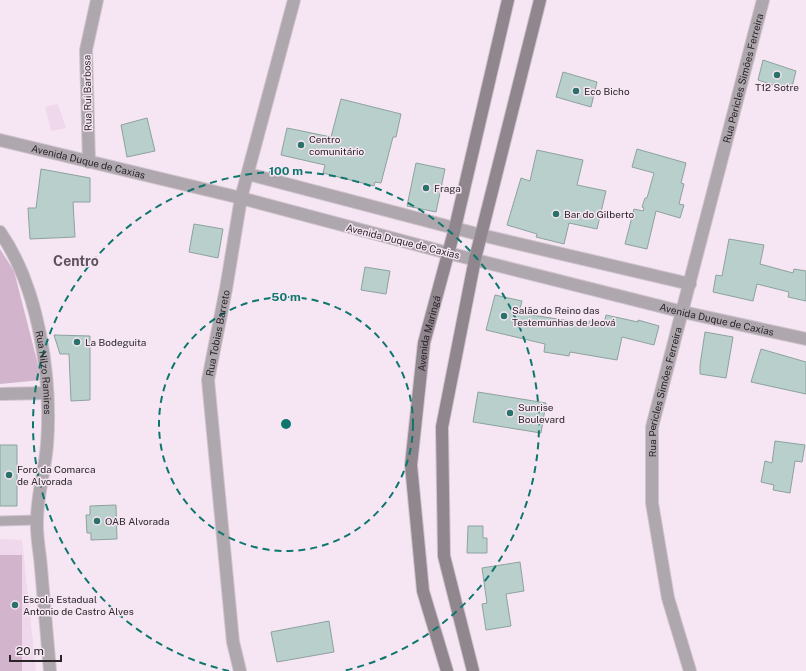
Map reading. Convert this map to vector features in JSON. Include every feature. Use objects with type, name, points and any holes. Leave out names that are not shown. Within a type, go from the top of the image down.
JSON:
[{"type":"main road","name":"Avenida Maringá","points":[[446,671],[423,591],[411,465],[424,343],[455,228],[508,0]]},
{"type":"main road","points":[[473,671],[444,556],[442,427],[475,259],[540,0]]},
{"type":"street","name":"Rua Rui Barbosa","points":[[89,162],[86,50],[97,0]]},
{"type":"street","name":"Rua Tobias Barreto","points":[[240,671],[233,642],[208,380],[226,290],[241,198],[294,0]]},
{"type":"street","name":"Rua Pericles Simões Ferreira","points":[[690,671],[668,598],[652,503],[652,428],[763,0]]},
{"type":"street","name":"Avenida Duque de Caxias","points":[[0,140],[241,198],[448,253],[683,312],[806,339]]},
{"type":"street","points":[[248,174],[481,235],[690,284]]},
{"type":"street","name":"Rua Nilzo Ramires","points":[[0,232],[8,244],[26,283],[40,334],[47,392],[47,444],[37,520],[50,671]]},
{"type":"street","points":[[0,394],[47,392]]},
{"type":"lane","points":[[0,521],[37,520]]},
{"type":"shaded area","points":[[58,104],[66,128],[51,131],[45,107]]},
{"type":"shaded area","points":[[0,249],[14,271],[42,380],[0,384]]},
{"type":"shaded area","name":"Escola Estadual Antonio de Castro Alves","points":[[0,539],[22,540],[36,671],[0,671]]},
{"type":"shaded area","name":"Escola Estadual Antonio de Castro Alves","points":[[0,555],[22,555],[22,671],[0,671]]},
{"type":"building","name":"T12 Sotre","points":[[763,60],[796,71],[791,91],[758,80]]},
{"type":"building","name":"Eco Bicho","points":[[563,72],[597,82],[591,107],[556,97]]},
{"type":"building","points":[[341,99],[401,114],[396,137],[393,137],[381,183],[375,182],[374,186],[323,173],[325,165],[281,155],[287,128],[331,137]]},
{"type":"building","points":[[147,118],[155,151],[127,157],[121,125]]},
{"type":"building","points":[[637,149],[686,163],[681,183],[684,184],[679,204],[684,205],[680,218],[656,211],[647,249],[625,244],[634,209],[643,211],[644,208],[642,207],[645,198],[647,198],[654,173],[632,167]]},
{"type":"building","points":[[537,150],[583,160],[577,185],[606,191],[597,229],[569,223],[564,244],[536,237],[537,234],[507,225],[521,178],[530,181]]},
{"type":"building","name":"Fraga","points":[[416,163],[445,169],[436,212],[407,206]]},
{"type":"building","points":[[41,169],[90,178],[90,202],[73,202],[75,237],[30,239],[28,208],[36,208]]},
{"type":"building","points":[[194,224],[223,229],[218,258],[189,252]]},
{"type":"building","points":[[729,239],[764,245],[760,264],[793,273],[794,269],[806,271],[806,301],[788,297],[789,292],[757,284],[753,301],[713,292],[716,275],[722,276]]},
{"type":"building","points":[[365,267],[390,271],[386,294],[361,290]]},
{"type":"building","points":[[495,295],[522,301],[519,313],[589,324],[589,321],[604,324],[606,315],[638,322],[638,320],[659,326],[654,345],[622,337],[617,360],[570,352],[569,356],[544,352],[545,344],[486,330]]},
{"type":"building","points":[[705,332],[733,337],[726,378],[700,374]]},
{"type":"building","points":[[54,335],[90,336],[90,400],[71,401],[69,354],[60,354]]},
{"type":"building","points":[[761,349],[806,362],[806,394],[751,382]]},
{"type":"building","name":"Sunrise Boulevard","points":[[478,392],[546,403],[541,433],[473,422]]},
{"type":"building","points":[[775,441],[805,445],[802,462],[795,461],[790,493],[773,490],[774,485],[761,482],[765,461],[772,463]]},
{"type":"building","name":"Foro da Comarca de Alvorada","points":[[0,445],[17,445],[17,506],[0,506]]},
{"type":"building","name":"OAB Alvorada","points":[[116,505],[117,539],[91,540],[91,533],[87,533],[86,515],[90,515],[90,506]]},
{"type":"building","points":[[468,526],[483,526],[483,538],[487,538],[487,553],[467,553]]},
{"type":"building","points":[[520,562],[524,591],[506,594],[511,626],[486,630],[482,604],[487,603],[482,568]]},
{"type":"building","points":[[329,621],[334,652],[277,662],[271,632]]},
{"type":"place","name":"T12 Sotre","points":[[777,75]]},
{"type":"place","name":"Eco Bicho","points":[[576,91]]},
{"type":"place","name":"Centro comunitário","points":[[301,145]]},
{"type":"place","name":"Fraga","points":[[426,188]]},
{"type":"place","name":"Bar do Gilberto","points":[[556,214]]},
{"type":"place","name":"Salão do Reino das Testemunhas de Jeová","points":[[504,316]]},
{"type":"place","name":"La Bodeguita","points":[[77,342]]},
{"type":"place","name":"Sunrise Boulevard","points":[[510,413]]},
{"type":"place","name":"Foro da Comarca de Alvorada","points":[[9,475]]},
{"type":"place","name":"OAB Alvorada","points":[[97,521]]},
{"type":"place","name":"Escola Estadual Antonio de Castro Alves","points":[[15,605]]},
{"type":"district","name":"Centro","points":[[76,261]]}]
